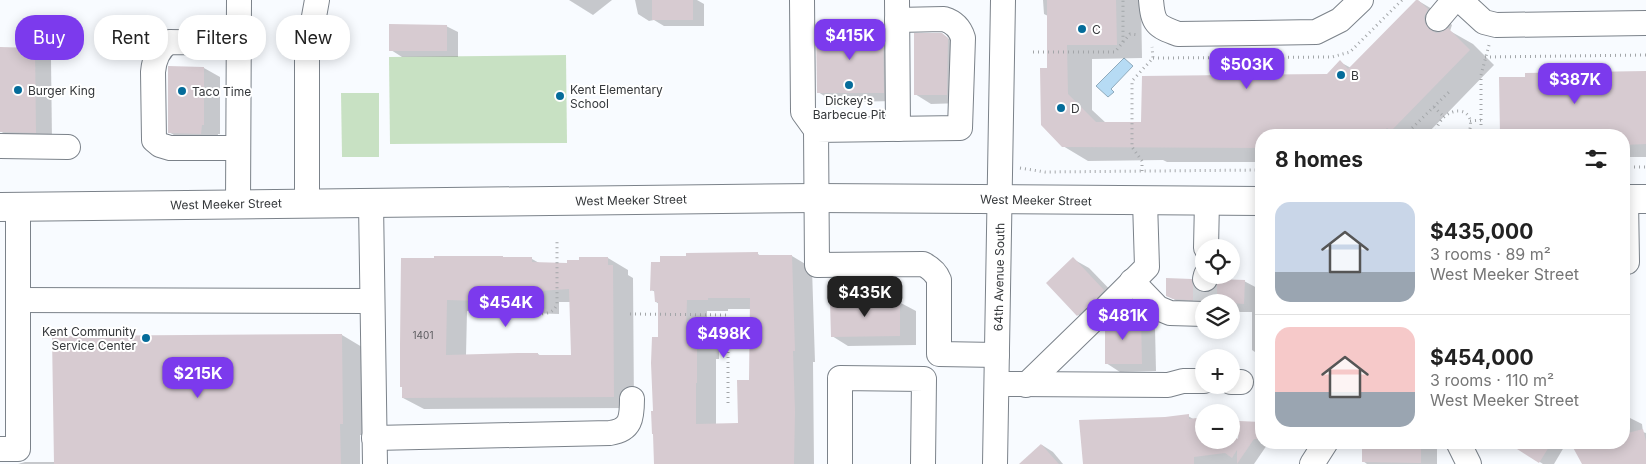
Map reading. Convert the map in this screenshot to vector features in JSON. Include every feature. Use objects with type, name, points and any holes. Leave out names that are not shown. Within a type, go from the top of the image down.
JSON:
[{"type":"main road","name":"West Meeker Street","points":[[9,207],[816,198],[1255,201]]},
{"type":"street","points":[[239,0],[239,15]]},
{"type":"street","points":[[307,204],[307,55],[317,0]]},
{"type":"street","points":[[802,0],[803,112],[816,130],[817,265],[923,264],[931,268],[939,280],[939,354],[997,355]]},
{"type":"street","name":"64th Avenue South","points":[[995,464],[1003,0]]},
{"type":"street","points":[[1151,0],[1152,16],[1158,25],[1178,34],[1316,32],[1340,20],[1361,0]]},
{"type":"street","points":[[1438,19],[1454,0]]},
{"type":"street","points":[[1460,0],[1484,22],[1496,25],[1646,23]]},
{"type":"street","points":[[816,130],[898,129],[960,128],[963,38],[958,28],[951,22],[897,10],[898,129]]},
{"type":"street","points":[[178,42],[169,42],[162,46],[154,61],[154,140],[160,146],[170,148],[238,148]]},
{"type":"street","points":[[238,60],[238,204]]},
{"type":"street","points":[[0,146],[68,148]]},
{"type":"street","points":[[1630,199],[1632,254]]},
{"type":"street","points":[[1026,384],[1147,267],[1145,201]]},
{"type":"street","points":[[1206,239],[1207,202]]},
{"type":"street","points":[[371,203],[375,464]]},
{"type":"street","points":[[0,449],[18,450],[9,207]]},
{"type":"street","points":[[1132,281],[1158,308],[1170,313],[1195,314]]},
{"type":"street","points":[[12,289],[372,301]]},
{"type":"street","points":[[840,464],[840,378],[924,378],[923,464]]},
{"type":"street","points":[[997,384],[1168,385],[1183,381],[1195,381]]},
{"type":"street","points":[[374,438],[610,434],[620,432],[626,426],[632,415],[632,399]]},
{"type":"street","points":[[1312,464],[1322,449]]},
{"type":"street","points":[[1462,449],[1469,464]]},
{"type":"path","points":[[1123,0],[1123,42]]},
{"type":"path","points":[[1481,129],[1481,75],[1496,25]]},
{"type":"path","points":[[1033,52],[1115,52],[1130,34],[1139,35],[1144,38]]},
{"type":"path","points":[[1142,171],[1142,161],[1132,148],[1132,81],[1153,58],[1151,45]]},
{"type":"path","points":[[1485,57],[1646,55]]},
{"type":"path","points":[[1411,129],[1450,91]]},
{"type":"path","points":[[1434,107],[1444,117]]},
{"type":"path","points":[[1437,129],[1444,117],[1450,112],[1458,111],[1466,113],[1470,121],[1470,129]]},
{"type":"path","points":[[1470,121],[1482,120]]},
{"type":"path","points":[[1630,168],[1646,167]]},
{"type":"path","points":[[1020,168],[1045,172],[1255,170]]},
{"type":"path","points":[[478,315],[548,314],[554,311],[557,304],[557,241]]},
{"type":"path","points":[[630,314],[728,315],[728,403]]},
{"type":"green space","points":[[566,55],[567,143],[390,144],[389,57]]},
{"type":"green space","points":[[341,93],[379,93],[379,157],[342,157]]},
{"type":"water","points":[[1124,58],[1133,66],[1111,89],[1114,92],[1108,97],[1096,86]]},
{"type":"building","points":[[652,0],[693,0],[693,20],[652,20]]},
{"type":"building","name":"B","points":[[1047,0],[1116,0],[1117,45],[1067,45],[1068,94],[1096,122],[1141,122],[1142,76],[1327,74],[1340,60],[1348,69],[1416,0],[1428,9],[1424,17],[1429,29],[1436,33],[1448,28],[1470,50],[1393,129],[1255,129],[1255,148],[1062,147],[1041,125],[1040,68],[1047,68]]},
{"type":"building","points":[[389,24],[447,25],[447,51],[389,51]]},
{"type":"building","points":[[816,29],[883,29],[884,93],[817,93]]},
{"type":"building","points":[[914,33],[942,33],[948,38],[947,95],[914,95]]},
{"type":"building","name":"Burger King","points":[[0,47],[15,47],[15,60],[35,60],[36,133],[0,132]]},
{"type":"building","name":"Taco Time","points":[[168,66],[204,67],[204,125],[202,125],[201,134],[168,133]]},
{"type":"building","points":[[1646,71],[1646,144],[1630,145],[1630,129],[1500,129],[1499,77],[1525,77],[1525,73]]},
{"type":"building","points":[[758,252],[758,255],[792,255],[795,351],[793,351],[794,464],[654,464],[651,363],[652,337],[658,337],[658,302],[655,302],[654,290],[650,291],[651,262],[660,262],[660,256],[686,256],[686,253]],"holes":[[[750,298],[749,380],[737,380],[738,423],[696,424],[699,330],[686,330],[687,300]]]},
{"type":"building","points":[[434,256],[532,257],[532,262],[567,263],[567,260],[579,260],[579,257],[608,257],[608,265],[613,265],[614,397],[402,398],[402,387],[400,387],[401,258],[434,258]],"holes":[[[569,289],[571,355],[538,355],[538,353],[446,355],[447,300],[539,303],[539,291]]]},
{"type":"building","points":[[1073,257],[1104,290],[1094,305],[1086,308],[1077,316],[1046,283]]},
{"type":"building","points":[[1166,278],[1192,279],[1195,288],[1202,292],[1209,292],[1214,289],[1216,284],[1240,284],[1240,280],[1245,280],[1244,304],[1240,304],[1240,294],[1195,294],[1195,301],[1173,299],[1166,296]]},
{"type":"building","points":[[880,296],[880,301],[900,300],[900,336],[831,337],[830,301],[850,302],[850,297]]},
{"type":"building","points":[[1116,317],[1141,318],[1142,364],[1105,364],[1105,328],[1108,320]]},
{"type":"building","points":[[342,334],[343,424],[340,424],[341,464],[54,464],[52,336]]},
{"type":"building","points":[[1189,414],[1189,419],[1195,418],[1195,449],[1240,449],[1240,421],[1255,422],[1255,439],[1237,464],[1237,450],[1232,458],[1225,453],[1194,457],[1194,464],[1083,464],[1079,420],[1165,417]]},
{"type":"building","points":[[1643,429],[1646,441],[1646,464],[1582,464],[1574,449],[1630,449],[1630,432]]},
{"type":"building","points":[[1041,444],[1059,464],[1019,464]]},
{"type":"building","points":[[1362,449],[1421,449],[1421,463],[1362,462]]},
{"type":"building","points":[[1517,449],[1548,449],[1539,463]]},
{"type":"tunnel","points":[[1205,284],[1205,294]]},
{"type":"place","name":"C","points":[[1082,29]]},
{"type":"place","name":"B","points":[[1341,75]]},
{"type":"place","name":"Dickey's Barbecue Pit","points":[[849,85]]},
{"type":"place","name":"Burger King","points":[[18,90]]},
{"type":"place","name":"Taco Time","points":[[182,91]]},
{"type":"place","name":"Kent Elementary School","points":[[560,96]]},
{"type":"place","name":"D","points":[[1061,108]]},
{"type":"place","name":"Kent Community Service Center","points":[[146,338]]}]
